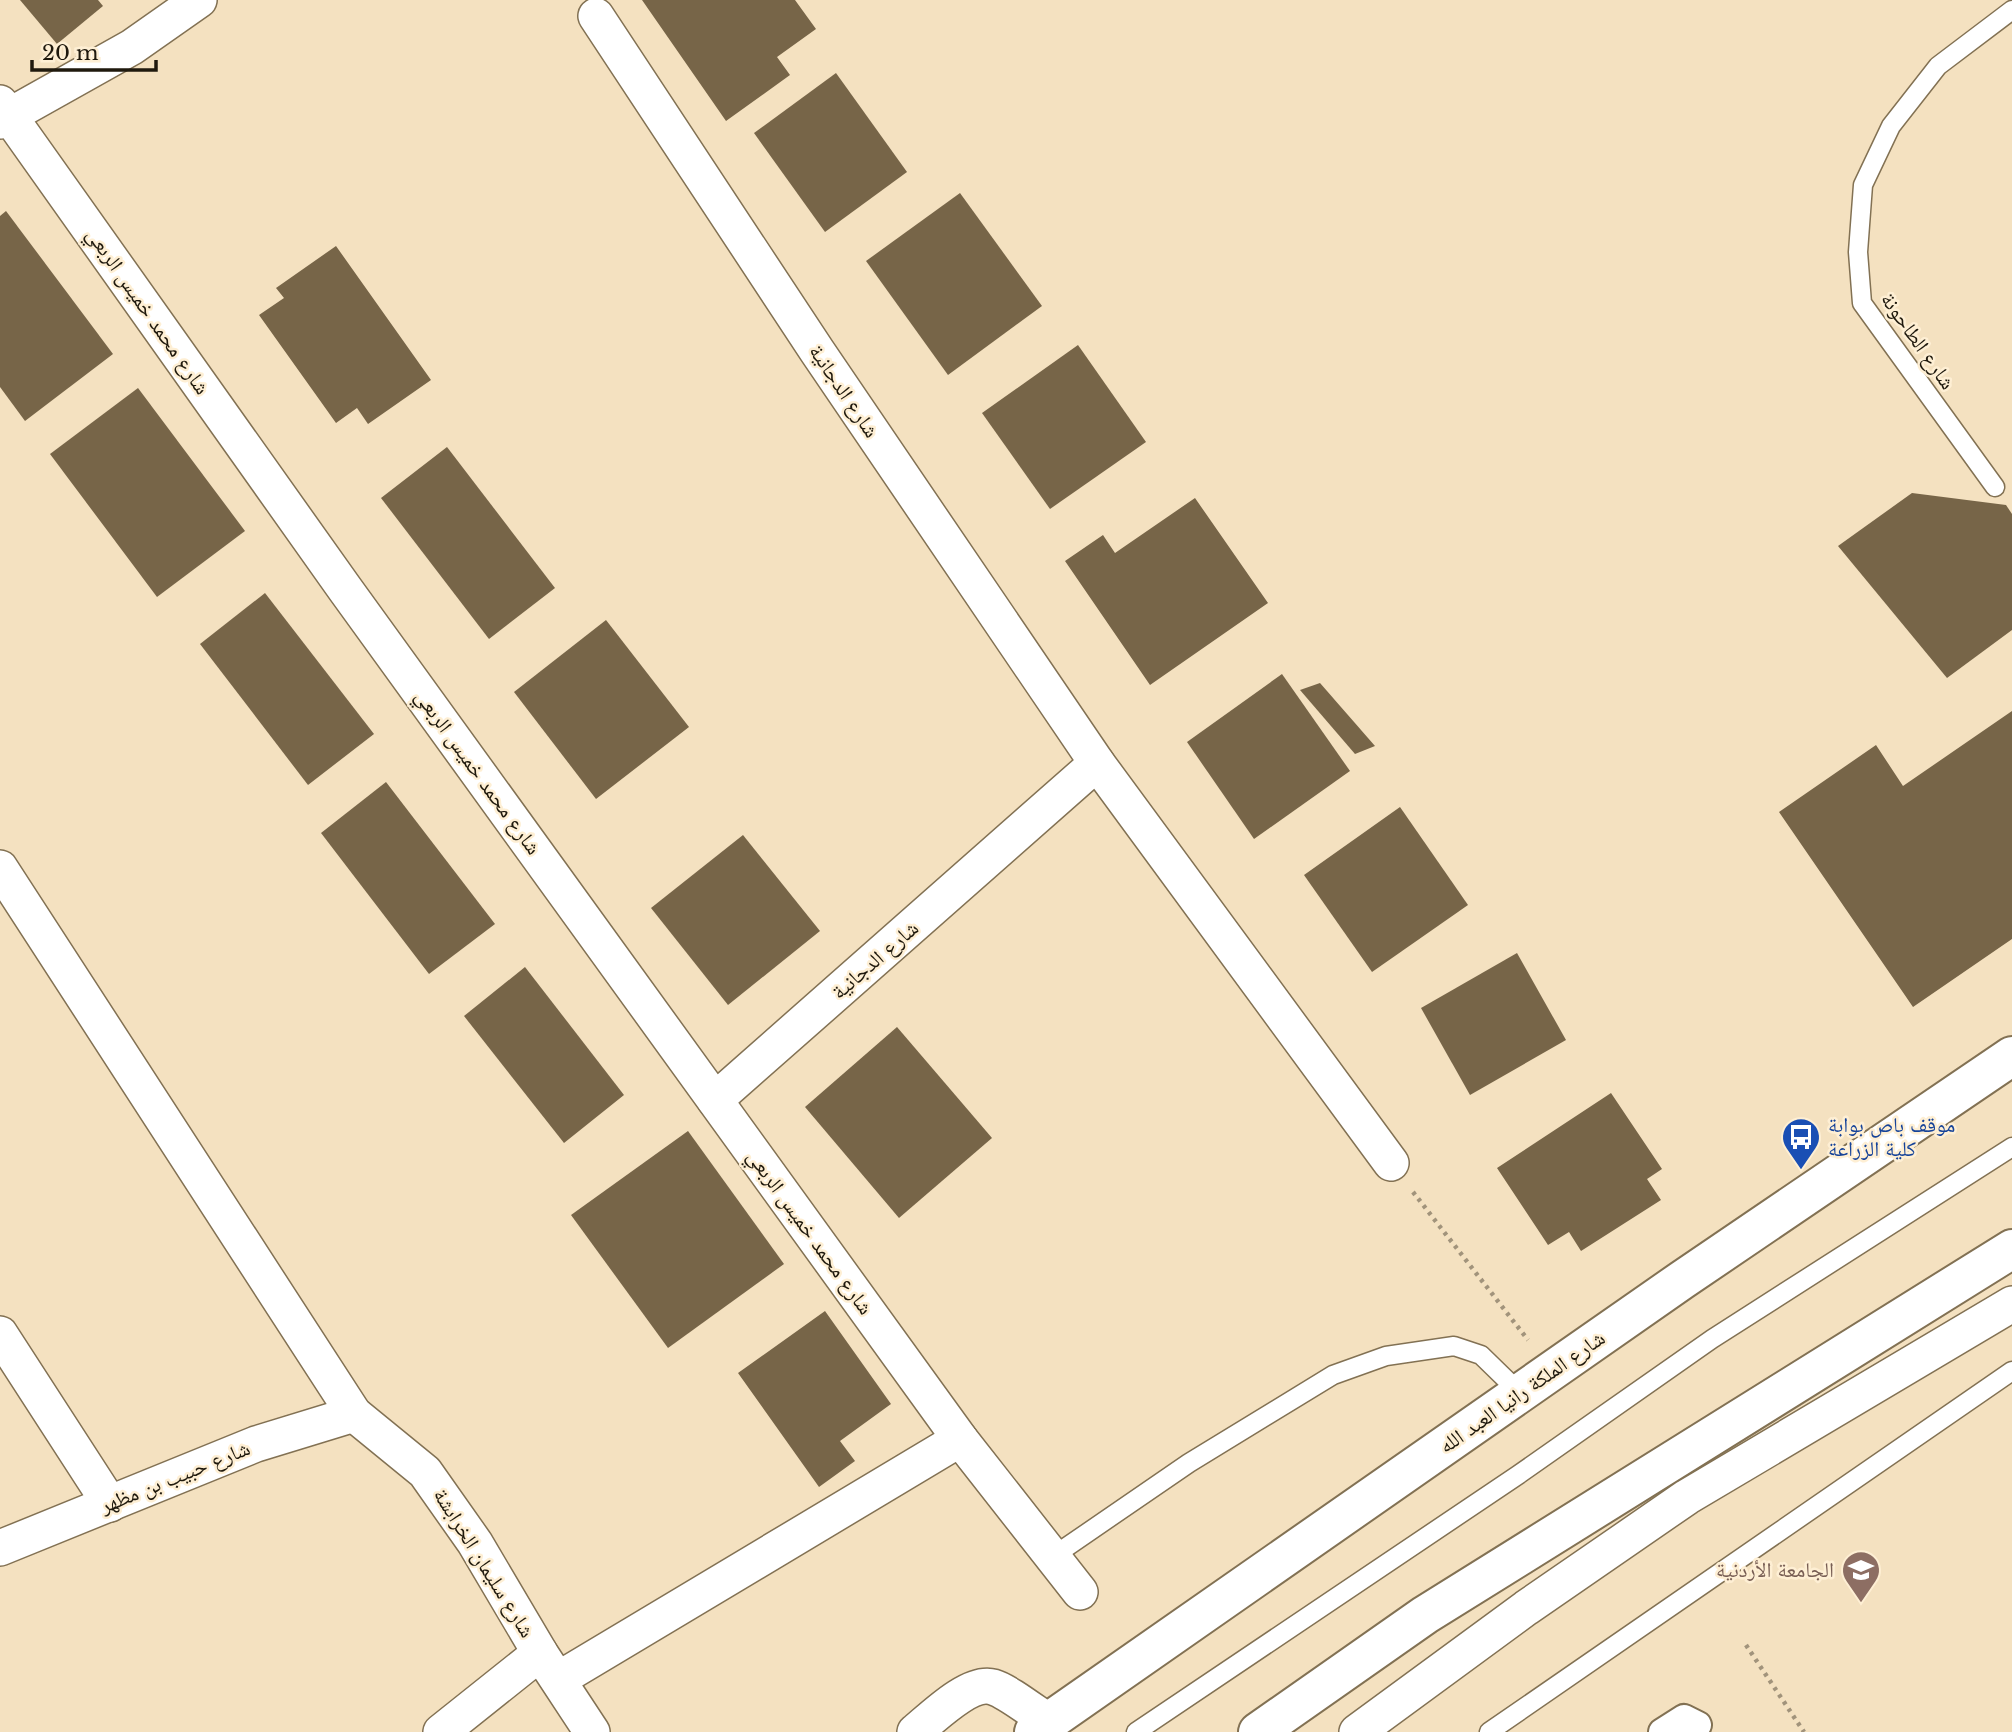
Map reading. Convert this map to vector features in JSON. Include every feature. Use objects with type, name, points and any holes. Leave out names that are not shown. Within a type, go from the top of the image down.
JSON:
[{"type":"main road","name":"شارع الملكة رانيا العبد الله","points":[[1041,1727],[1520,1393],[2012,1056]]},
{"type":"main road","points":[[1258,1732],[1425,1615],[2012,1249]]},
{"type":"street","points":[[3,113],[132,47],[199,0]]},
{"type":"street","name":"شارع الدجانية","points":[[596,16],[740,236],[1097,763],[1391,1163]]},
{"type":"street","name":"شارع محمد خميس الربعي","points":[[3,113],[960,1439],[1080,1592]]},
{"type":"street","name":"شارع الدجانية","points":[[715,1100],[1097,763]]},
{"type":"street","name":"شارع سليمان الخرابشة","points":[[0,868],[354,1414],[425,1472],[475,1543],[592,1732]]},
{"type":"street","points":[[1357,1732],[1526,1608],[1687,1497],[2012,1304]]},
{"type":"street","points":[[0,1334],[110,1504]]},
{"type":"street","name":"شارع حبيب بن مظهر","points":[[0,1548],[256,1444],[309,1430],[354,1414]]},
{"type":"street","points":[[440,1732],[549,1666],[960,1439]]},
{"type":"street","points":[[915,1732],[959,1697],[980,1686],[993,1686],[1041,1727]]},
{"type":"street","points":[[1662,1732],[1684,1718],[1698,1725],[1686,1732]]},
{"type":"lane","name":"شارع الطاحونة","points":[[1995,487],[1862,303],[1858,252],[1863,185],[1891,126],[1938,66],[2012,10]]},
{"type":"lane","points":[[1136,1732],[1518,1475],[1712,1339],[2012,1147]]},
{"type":"lane","points":[[1052,1557],[1189,1463],[1333,1375],[1354,1367],[1396,1354],[1454,1346],[1481,1355],[1520,1393]]},
{"type":"lane","points":[[1489,1732],[2012,1370]]},
{"type":"path","points":[[1391,1163],[1552,1371]]},
{"type":"path","points":[[1746,1645],[1804,1732]]},
{"type":"building","points":[[20,0],[98,0],[103,6],[57,44]]},
{"type":"building","points":[[642,0],[795,0],[816,29],[777,57],[790,75],[726,121]]},
{"type":"building","points":[[836,73],[907,172],[825,232],[754,133]]},
{"type":"building","points":[[960,193],[1042,306],[948,375],[866,261]]},
{"type":"building","points":[[6,211],[113,354],[25,421],[0,387],[0,216]]},
{"type":"building","points":[[336,246],[431,380],[368,424],[357,408],[336,423],[259,315],[284,298],[276,288]]},
{"type":"building","points":[[1078,345],[1146,442],[1050,509],[982,413]]},
{"type":"building","points":[[138,388],[245,531],[157,597],[50,454]]},
{"type":"building","points":[[447,447],[555,588],[489,639],[381,498]]},
{"type":"building","points":[[1912,493],[2006,505],[2012,514],[2012,630],[1947,678],[1838,546]]},
{"type":"building","points":[[1195,498],[1268,603],[1150,685],[1065,561],[1103,535],[1115,553]]},
{"type":"building","points":[[265,593],[374,734],[308,785],[200,644]]},
{"type":"building","points":[[606,620],[689,727],[596,799],[514,692]]},
{"type":"building","points":[[1282,674],[1350,771],[1254,839],[1187,742]]},
{"type":"building","points":[[1320,683],[1375,746],[1355,754],[1300,690]]},
{"type":"building","points":[[2012,711],[2012,939],[1913,1007],[1779,812],[1876,745],[1903,786]]},
{"type":"building","points":[[386,782],[495,924],[429,974],[321,833]]},
{"type":"building","points":[[1400,807],[1468,905],[1372,972],[1304,875]]},
{"type":"building","points":[[743,835],[820,931],[728,1005],[651,908]]},
{"type":"building","points":[[1517,953],[1566,1040],[1470,1095],[1421,1008]]},
{"type":"building","points":[[525,967],[624,1095],[564,1143],[464,1016]]},
{"type":"building","points":[[897,1027],[992,1138],[899,1218],[805,1107]]},
{"type":"building","points":[[1611,1093],[1662,1169],[1647,1179],[1661,1200],[1581,1251],[1569,1232],[1548,1245],[1497,1168]]},
{"type":"building","points":[[688,1131],[784,1264],[668,1348],[571,1215]]},
{"type":"building","points":[[825,1311],[891,1404],[840,1441],[855,1461],[819,1487],[738,1373]]},
{"type":"place","name":"موقف باص بوابة كلية الزراعة","points":[[1801,1171]]},
{"type":"place","name":"الجامعة الأردنية","points":[[1861,1604]]}]
